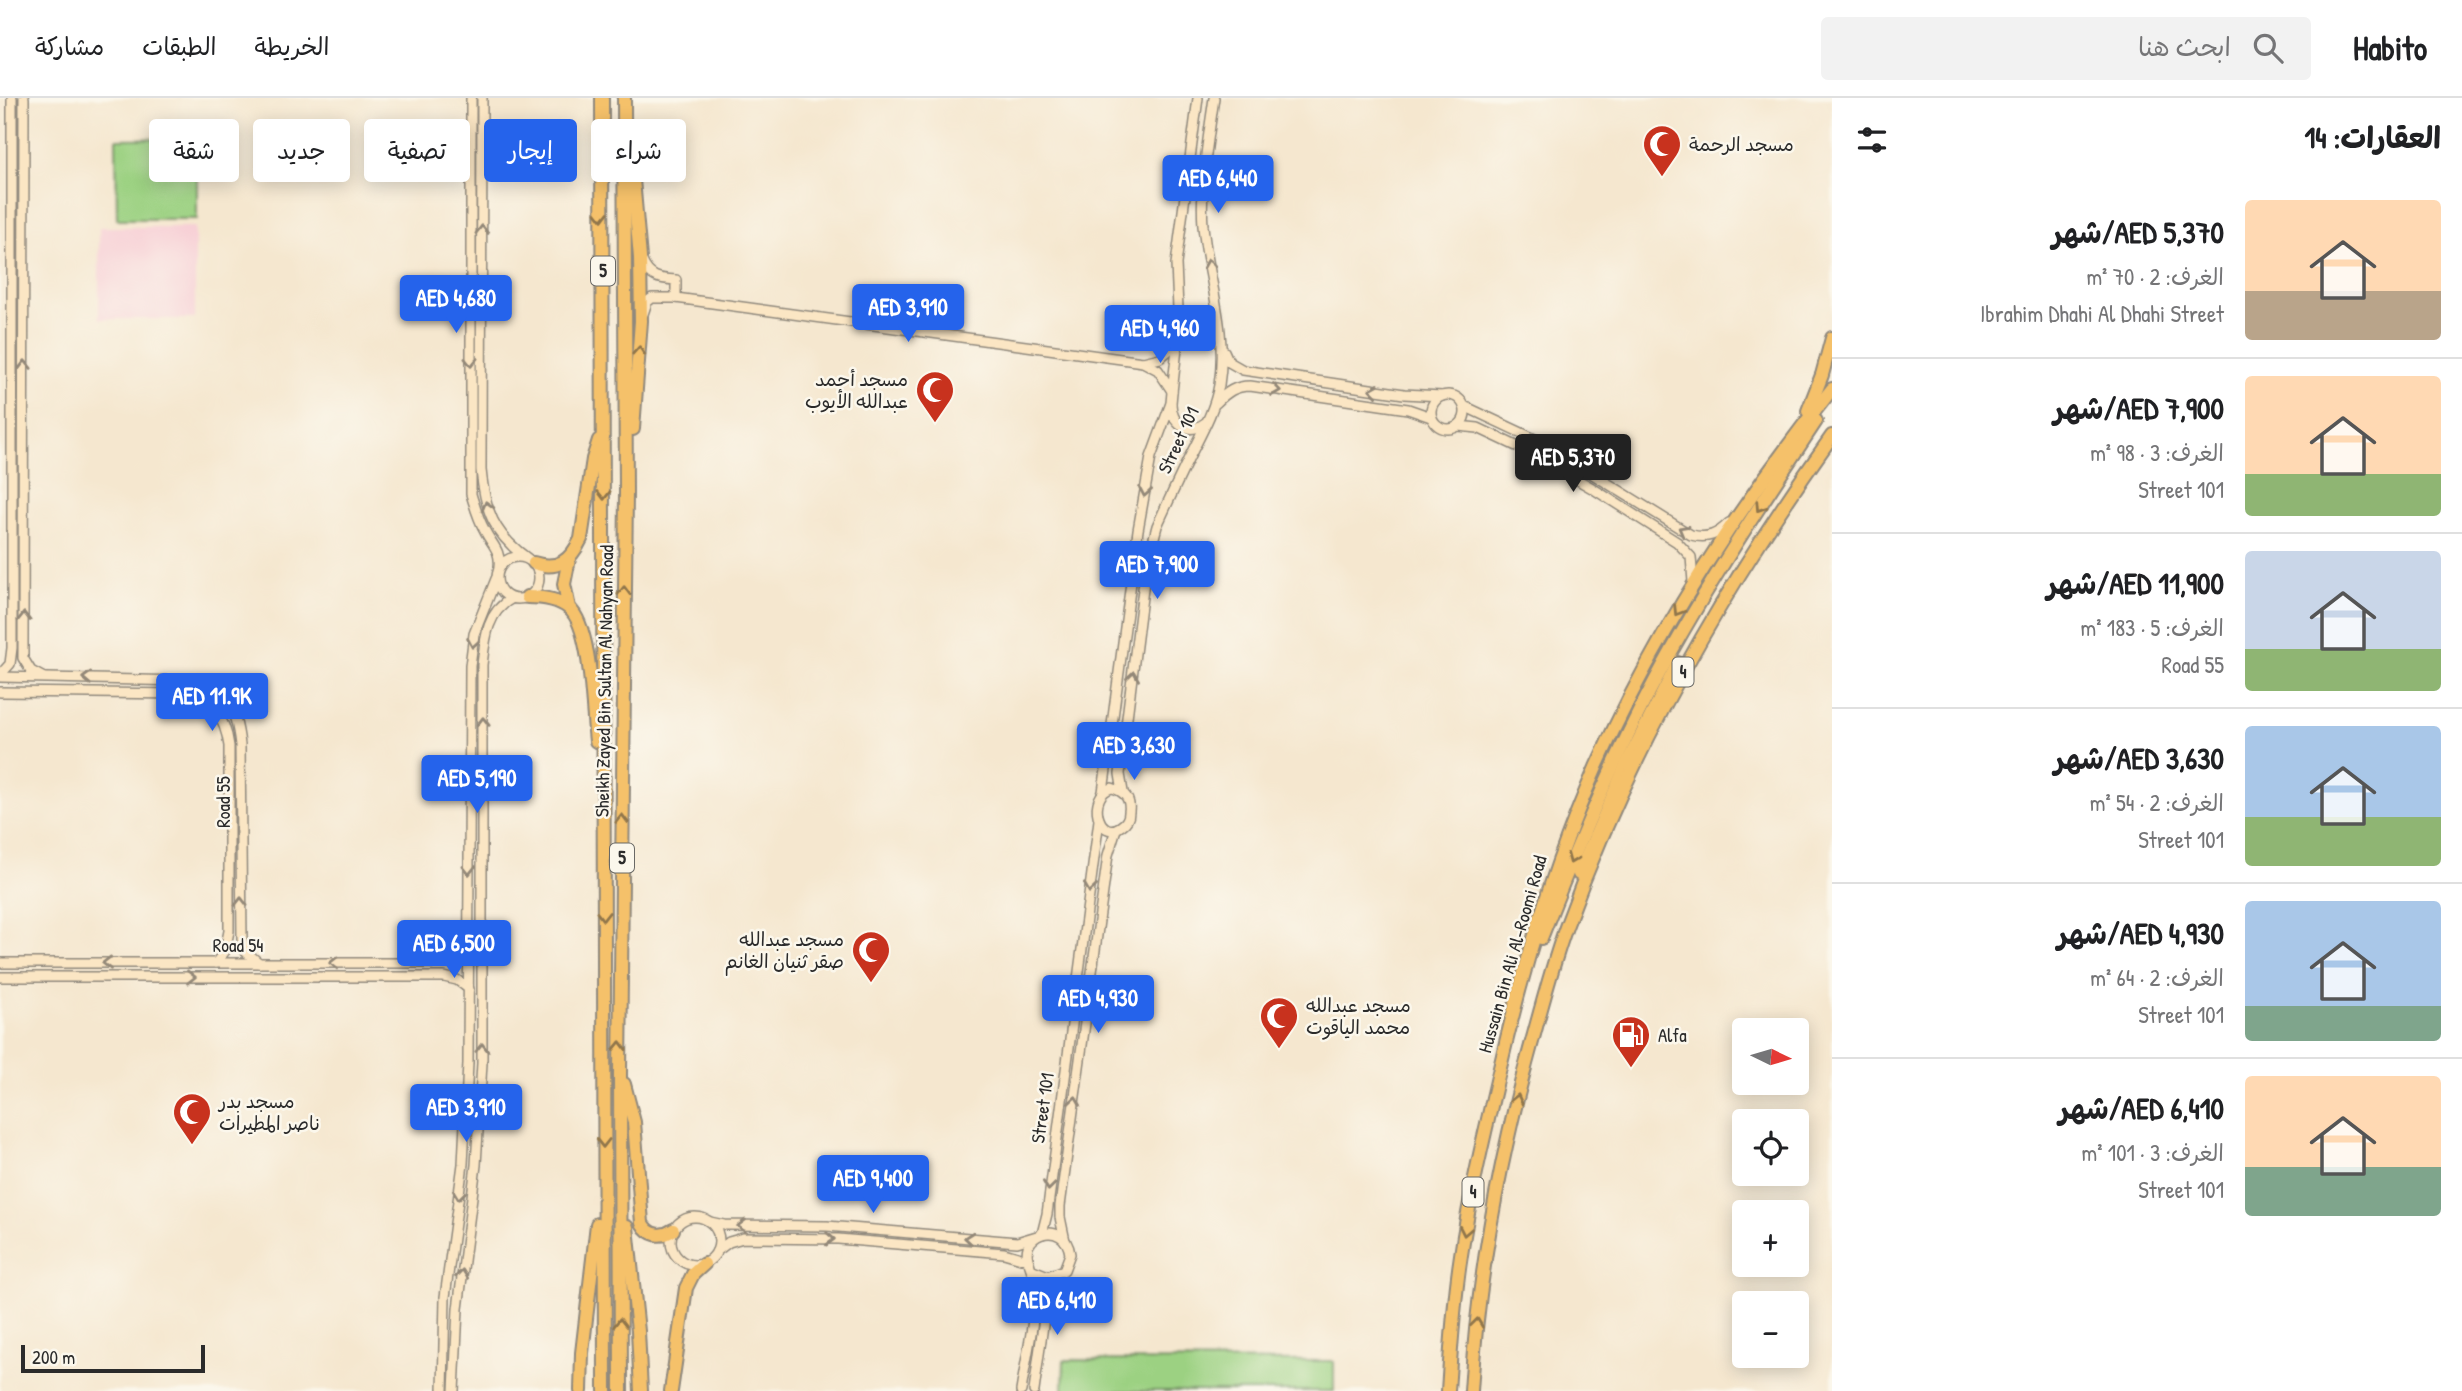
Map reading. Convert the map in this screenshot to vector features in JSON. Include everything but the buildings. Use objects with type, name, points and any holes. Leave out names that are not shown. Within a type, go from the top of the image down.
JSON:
[{"type":"highway","name":"Sheikh Zayed Bin Sultan Al Nahyan Road","points":[[602,98],[605,1391]]},
{"type":"highway","name":"Sheikh Zayed Bin Sultan Al Nahyan Road","points":[[624,98],[625,119]]},
{"type":"highway","name":"Sheikh Zayed Bin Sultan Al Nahyan Road","points":[[621,1391],[625,182]]},
{"type":"highway","points":[[626,492],[641,321],[634,182]]},
{"type":"highway","points":[[1795,436],[1813,400],[1832,338]]},
{"type":"highway","name":"Hussain Bin Ali Al-Roomi Road","points":[[1448,1391],[1461,1255],[1489,1113],[1517,997],[1548,888],[1594,772],[1639,680],[1740,511],[1832,389]]},
{"type":"highway","points":[[1517,997],[1604,785],[1646,697],[1702,598],[1832,397]]},
{"type":"highway","points":[[603,798],[584,632],[569,608],[564,584],[569,559],[581,539],[593,459],[604,426]]},
{"type":"highway","points":[[1567,926],[1582,866],[1647,720],[1705,615],[1774,509],[1832,427]]},
{"type":"highway","name":"4","points":[[1471,1391],[1484,1261],[1500,1172],[1522,1077],[1567,926],[1620,800],[1683,672],[1778,512],[1832,436]]},
{"type":"highway","points":[[531,561],[554,566],[569,559]]},
{"type":"highway","points":[[527,597],[549,599],[569,608]]},
{"type":"highway","points":[[620,1073],[633,1115],[642,1223],[647,1230],[656,1234],[673,1230]]},
{"type":"highway","points":[[581,1391],[603,1168]]},
{"type":"highway","points":[[620,1168],[638,1331],[641,1391]]},
{"type":"highway","points":[[671,1391],[686,1288],[693,1274],[704,1264]]},
{"type":"street","points":[[0,676],[10,664],[12,648],[12,98]]},
{"type":"street","points":[[24,98],[23,648],[26,664],[31,671],[42,677]]},
{"type":"street","points":[[471,98],[470,157],[482,157]]},
{"type":"street","points":[[454,1391],[458,1309],[479,1127],[482,1051],[484,651],[493,615],[498,607],[511,599],[527,597],[538,586],[539,578],[531,561],[505,540],[491,519],[484,497],[481,470],[482,98]]},
{"type":"street","name":"Street 101","points":[[1103,792],[1138,530],[1151,457],[1171,403],[1179,331],[1176,264],[1198,98]]},
{"type":"street","name":"Street 101","points":[[1123,792],[1120,774],[1145,573],[1157,526],[1207,422],[1221,374],[1218,310],[1202,204],[1214,98]]},
{"type":"street","points":[[1196,113],[1204,118],[1212,114]]},
{"type":"street","points":[[1191,148],[1202,147],[1206,153]]},
{"type":"street","points":[[443,1391],[445,1310],[466,1119],[471,650],[477,626],[496,579],[500,557],[476,513],[471,494],[470,176],[477,174],[482,178]]},
{"type":"street","points":[[640,258],[645,270],[653,277],[676,280],[676,298]]},
{"type":"street","points":[[641,321],[649,299],[659,296],[676,298],[1143,362],[1158,370],[1172,392]]},
{"type":"street","points":[[1179,331],[1186,322],[1195,318],[1206,318],[1215,323],[1219,331]]},
{"type":"street","points":[[1143,362],[1160,358],[1177,343]]},
{"type":"street","points":[[1221,346],[1229,362],[1243,370],[1404,394],[1455,397],[1464,406],[1541,442],[1691,535],[1710,536],[1719,533],[1740,511]]},
{"type":"street","points":[[1214,404],[1240,386],[1251,386],[1408,409],[1431,418],[1442,428],[1478,428],[1531,453],[1686,549],[1694,567],[1692,589]]},
{"type":"street","points":[[1431,418],[1431,403],[1442,396]]},
{"type":"street","points":[[12,401],[19,406],[25,398]]},
{"type":"street","points":[[1171,403],[1177,424],[1187,429],[1198,429],[1207,422]]},
{"type":"street","points":[[1458,426],[1466,416],[1464,406]]},
{"type":"street","points":[[12,421],[19,418],[25,422]]},
{"type":"street","points":[[1655,528],[1663,517]]},
{"type":"street","points":[[499,567],[512,557],[531,561]]},
{"type":"street","points":[[496,579],[498,587],[511,599]]},
{"type":"street","points":[[1128,602],[1132,608],[1141,607]]},
{"type":"street","points":[[1123,641],[1132,639],[1137,645]]},
{"type":"street","points":[[12,648],[18,652],[23,648]]},
{"type":"street","name":"Road 55","points":[[0,676],[198,682],[218,691],[234,713],[240,745],[241,933],[246,952],[259,963]]},
{"type":"street","points":[[117,679],[117,692]]},
{"type":"street","points":[[131,680],[128,688],[132,693]]},
{"type":"street","name":"Road 55","points":[[0,692],[184,694],[207,702],[222,719],[229,746],[229,931],[225,951],[216,963]]},
{"type":"street","points":[[1112,788],[1123,792],[1128,800],[1126,821],[1116,829],[1107,829],[1099,820],[1099,800],[1103,792],[1112,788]]},
{"type":"street","points":[[469,815],[483,815]]},
{"type":"street","name":"Street 101","points":[[1039,1235],[1047,1214],[1099,820]]},
{"type":"street","name":"Street 101","points":[[1065,1241],[1059,1217],[1060,1206],[1108,855],[1116,829]]},
{"type":"street","points":[[469,832],[475,830],[483,833]]},
{"type":"street","points":[[229,931],[236,936],[241,933]]},
{"type":"street","name":"Road 54","points":[[0,963],[436,963],[458,959],[469,946]]},
{"type":"street","points":[[435,976],[440,968],[436,963]]},
{"type":"street","name":"Road 54","points":[[0,977],[435,976],[457,980],[469,989]]},
{"type":"street","points":[[1077,984],[1080,990],[1090,988]]},
{"type":"street","points":[[1073,1014],[1082,1012],[1086,1019]]},
{"type":"street","points":[[466,1119],[470,1129],[476,1130],[479,1127]]},
{"type":"street","points":[[463,1164],[468,1161],[476,1165]]},
{"type":"street","points":[[1028,1260],[1004,1253],[838,1239],[743,1238],[729,1242],[704,1264],[687,1265],[677,1258],[671,1247],[673,1230],[682,1221],[690,1218],[702,1218],[727,1226],[827,1226],[1017,1242],[1039,1235],[1057,1235],[1065,1241],[1070,1260],[1064,1270],[1052,1276],[1044,1276],[1033,1270]]},
{"type":"street","points":[[710,1222],[718,1236],[717,1251]]},
{"type":"street","points":[[1021,1391],[1036,1289],[1033,1270],[1028,1260],[1028,1249],[1039,1235]]},
{"type":"street","points":[[1034,1391],[1052,1276]]},
{"type":"street","points":[[445,1310],[452,1304],[458,1309]]},
{"type":"shaded area","points":[[99,227],[195,227],[195,319],[99,319]]},
{"type":"green space","points":[[116,139],[149,139],[149,182],[197,182],[197,219],[117,219]]},
{"type":"green space","points":[[1064,1360],[1334,1361],[1334,1391],[1063,1391]]},
{"type":"place","name":"مسجد الرحمة","points":[[1662,178]]},
{"type":"place","name":"مسجد أحمد عبدالله الأيوب","points":[[935,424]]},
{"type":"place","name":"مسجد عبدالله صقر ثنيان الغانم","points":[[871,984]]},
{"type":"place","name":"مسجد عبدالله محمد الياقوت","points":[[1279,1050]]},
{"type":"place","name":"Alfa","points":[[1631,1069]]},
{"type":"place","name":"مسجد بدر ناصر المطيرات","points":[[192,1146]]}]
